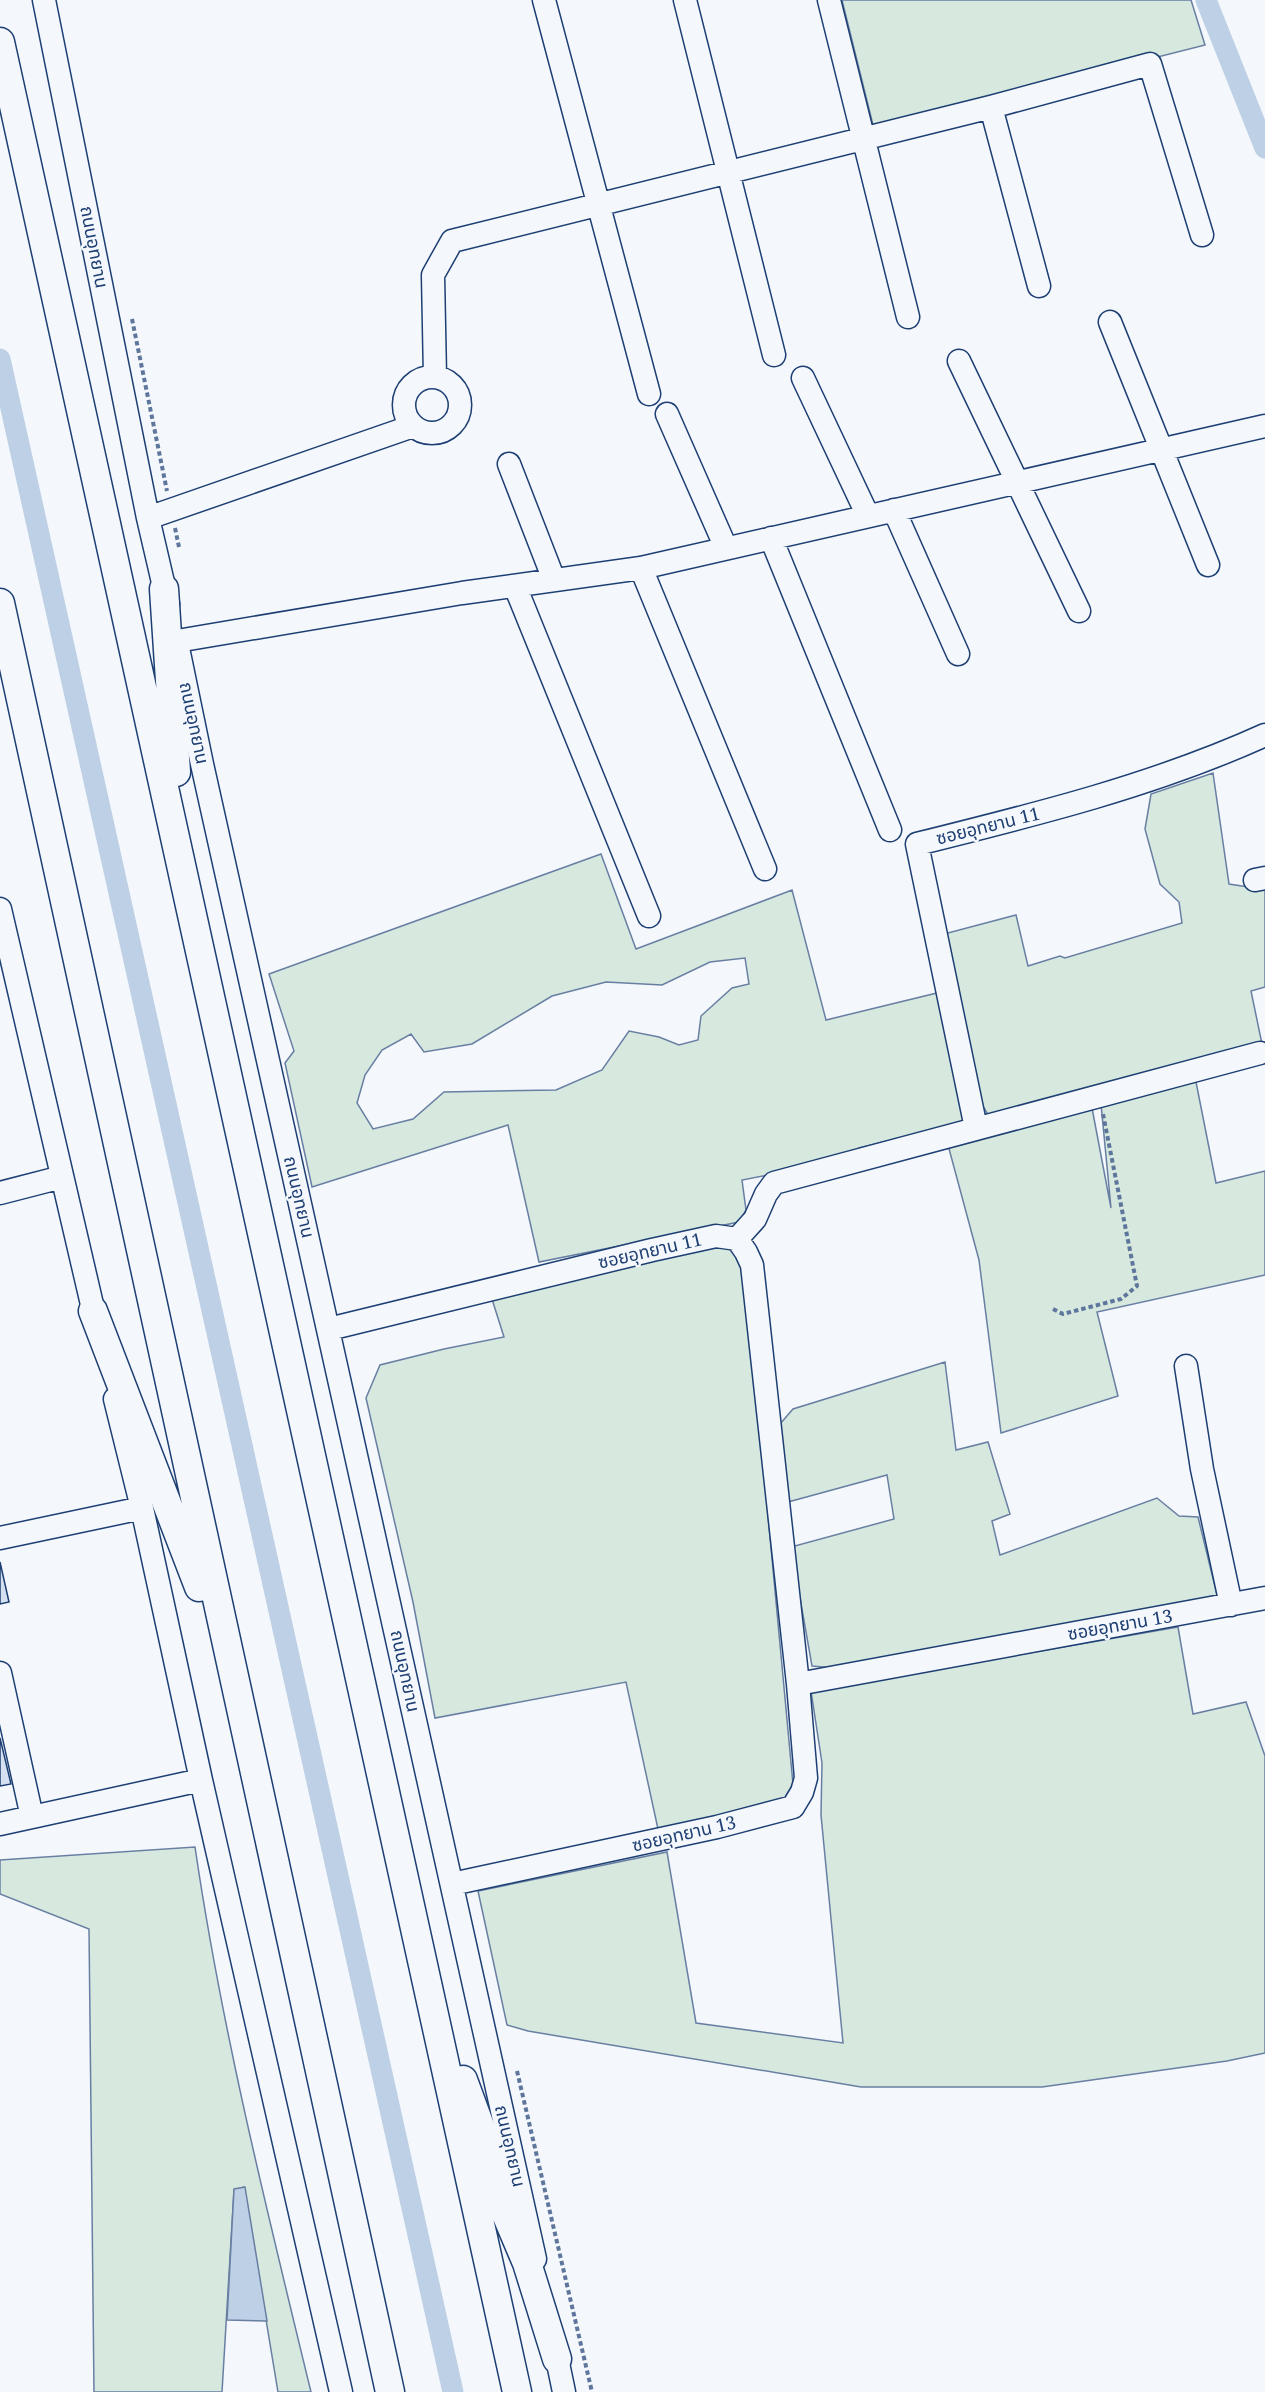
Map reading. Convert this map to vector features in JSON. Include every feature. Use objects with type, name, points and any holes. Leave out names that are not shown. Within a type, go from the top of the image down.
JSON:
[{"type":"main road","points":[[0,42],[415,1929],[511,2385]]},
{"type":"main road","points":[[164,589],[173,742],[191,909]]},
{"type":"main road","points":[[0,603],[390,2392]]},
{"type":"main road","points":[[93,1311],[191,1563],[245,1726]]},
{"type":"main road","points":[[415,1929],[449,2042],[487,2145],[504,2210],[527,2263],[557,2358]]},
{"type":"street","name":"ถนนอุทยาน","points":[[44,0],[148,518],[564,2392]]},
{"type":"street","points":[[544,0],[649,394]]},
{"type":"street","points":[[685,0],[774,355]]},
{"type":"street","points":[[829,0],[908,317]]},
{"type":"street","points":[[435,377],[433,275],[452,241],[991,107],[1149,64],[1202,235]]},
{"type":"street","points":[[991,107],[1039,286]]},
{"type":"street","points":[[1110,322],[1208,565]]},
{"type":"street","points":[[959,361],[1079,611]]},
{"type":"street","points":[[427,377],[435,377],[451,384],[458,395],[460,407],[456,419],[448,428],[436,432],[424,432],[413,426],[406,416],[404,404],[407,391],[415,382],[427,377]]},
{"type":"street","points":[[804,378],[868,516]]},
{"type":"street","points":[[667,414],[726,548]]},
{"type":"street","points":[[148,518],[413,426]]},
{"type":"street","points":[[177,641],[515,586],[641,568],[1265,426]]},
{"type":"street","points":[[509,464],[554,580]]},
{"type":"street","points":[[894,510],[958,654]]},
{"type":"street","points":[[771,538],[890,830]]},
{"type":"street","points":[[641,568],[765,869]]},
{"type":"street","points":[[515,586],[649,916]]},
{"type":"street","name":"ซอยอุทยาน 11","points":[[976,1128],[917,844],[1043,813],[1182,768],[1265,735]]},
{"type":"street","points":[[2,922],[93,1311],[142,1508],[201,1780],[341,2392]]},
{"type":"street","points":[[737,1239],[755,1219],[766,1194],[774,1183],[1260,1053]]},
{"type":"street","points":[[0,1193],[62,1177]]},
{"type":"street","name":"ซอยอุทยาน 11","points":[[329,1329],[652,1250],[716,1236],[737,1239]]},
{"type":"street","name":"ซอยอุทยาน 13","points":[[452,1884],[717,1827],[793,1807],[802,1792],[806,1778],[798,1684],[752,1265],[737,1239]]},
{"type":"street","points":[[1186,1366],[1202,1469],[1232,1605]]},
{"type":"street","points":[[0,1538],[142,1508]]},
{"type":"street","name":"ซอยอุทยาน 13","points":[[798,1684],[1265,1598]]},
{"type":"street","points":[[0,1673],[32,1816]]},
{"type":"street","points":[[0,1824],[201,1780]]},
{"type":"path","points":[[1053,1309],[1063,1314],[1121,1299],[1137,1286],[1099,1096]]},
{"type":"shaded area","points":[[842,0],[1191,0],[1205,45],[874,129]]},
{"type":"shaded area","points":[[1213,773],[1229,884],[1255,888],[1265,887],[1265,987],[1251,991],[1262,1044],[990,1118],[981,1103],[944,934],[1016,915],[1028,966],[1060,956],[1065,958],[1182,923],[1179,902],[1160,884],[1145,829],[1151,794]]},
{"type":"shaded area","points":[[601,854],[636,949],[792,890],[826,1020],[937,993],[964,1122],[859,1148],[851,1159],[742,1180],[746,1210],[739,1222],[539,1262],[508,1125],[312,1187],[285,1063],[294,1051],[269,974]],"holes":[[[745,958],[749,984],[732,988],[701,1016],[698,1040],[679,1045],[659,1037],[629,1031],[602,1070],[556,1090],[444,1092],[413,1119],[373,1129],[357,1103],[365,1075],[382,1050],[411,1034],[424,1052],[472,1044],[552,996],[606,982],[662,985],[710,962]]]},
{"type":"shaded area","points":[[1196,1082],[1216,1183],[1265,1171],[1265,1275],[1097,1312],[1118,1396],[1001,1433],[979,1260],[948,1145],[1092,1108],[1111,1208],[1101,1104]]},
{"type":"shaded area","points":[[727,1245],[739,1256],[746,1279],[793,1784],[782,1802],[658,1829],[626,1682],[435,1718],[413,1602],[366,1398],[380,1365],[504,1337],[491,1296]]},
{"type":"shaded area","points":[[945,1362],[956,1450],[988,1442],[1010,1514],[992,1521],[1000,1555],[1157,1498],[1179,1516],[1198,1517],[1218,1599],[834,1668],[812,1666],[791,1547],[894,1519],[887,1475],[788,1502],[780,1424],[793,1409]]},
{"type":"shaded area","points":[[1178,1627],[1193,1714],[1246,1702],[1265,1756],[1265,2053],[1227,2061],[1042,2087],[861,2087],[528,2031],[507,2025],[478,1891],[667,1852],[696,2023],[843,2043],[821,1815],[822,1763],[811,1691]]},
{"type":"shaded area","points":[[195,1847],[232,2053],[311,2392],[278,2392],[244,2187],[234,2190],[222,2392],[94,2392],[89,1929],[0,1894],[0,1860]]},
{"type":"water","points":[[245,2187],[267,2321],[227,2320],[234,2189]]},
{"type":"building","points":[[0,1562],[9,1602],[0,1604]]},
{"type":"building","points":[[0,1738],[11,1784],[0,1786]]},
{"type":"waterway","points":[[1206,0],[1265,148]]},
{"type":"waterway","points":[[0,359],[453,2392]]}]
